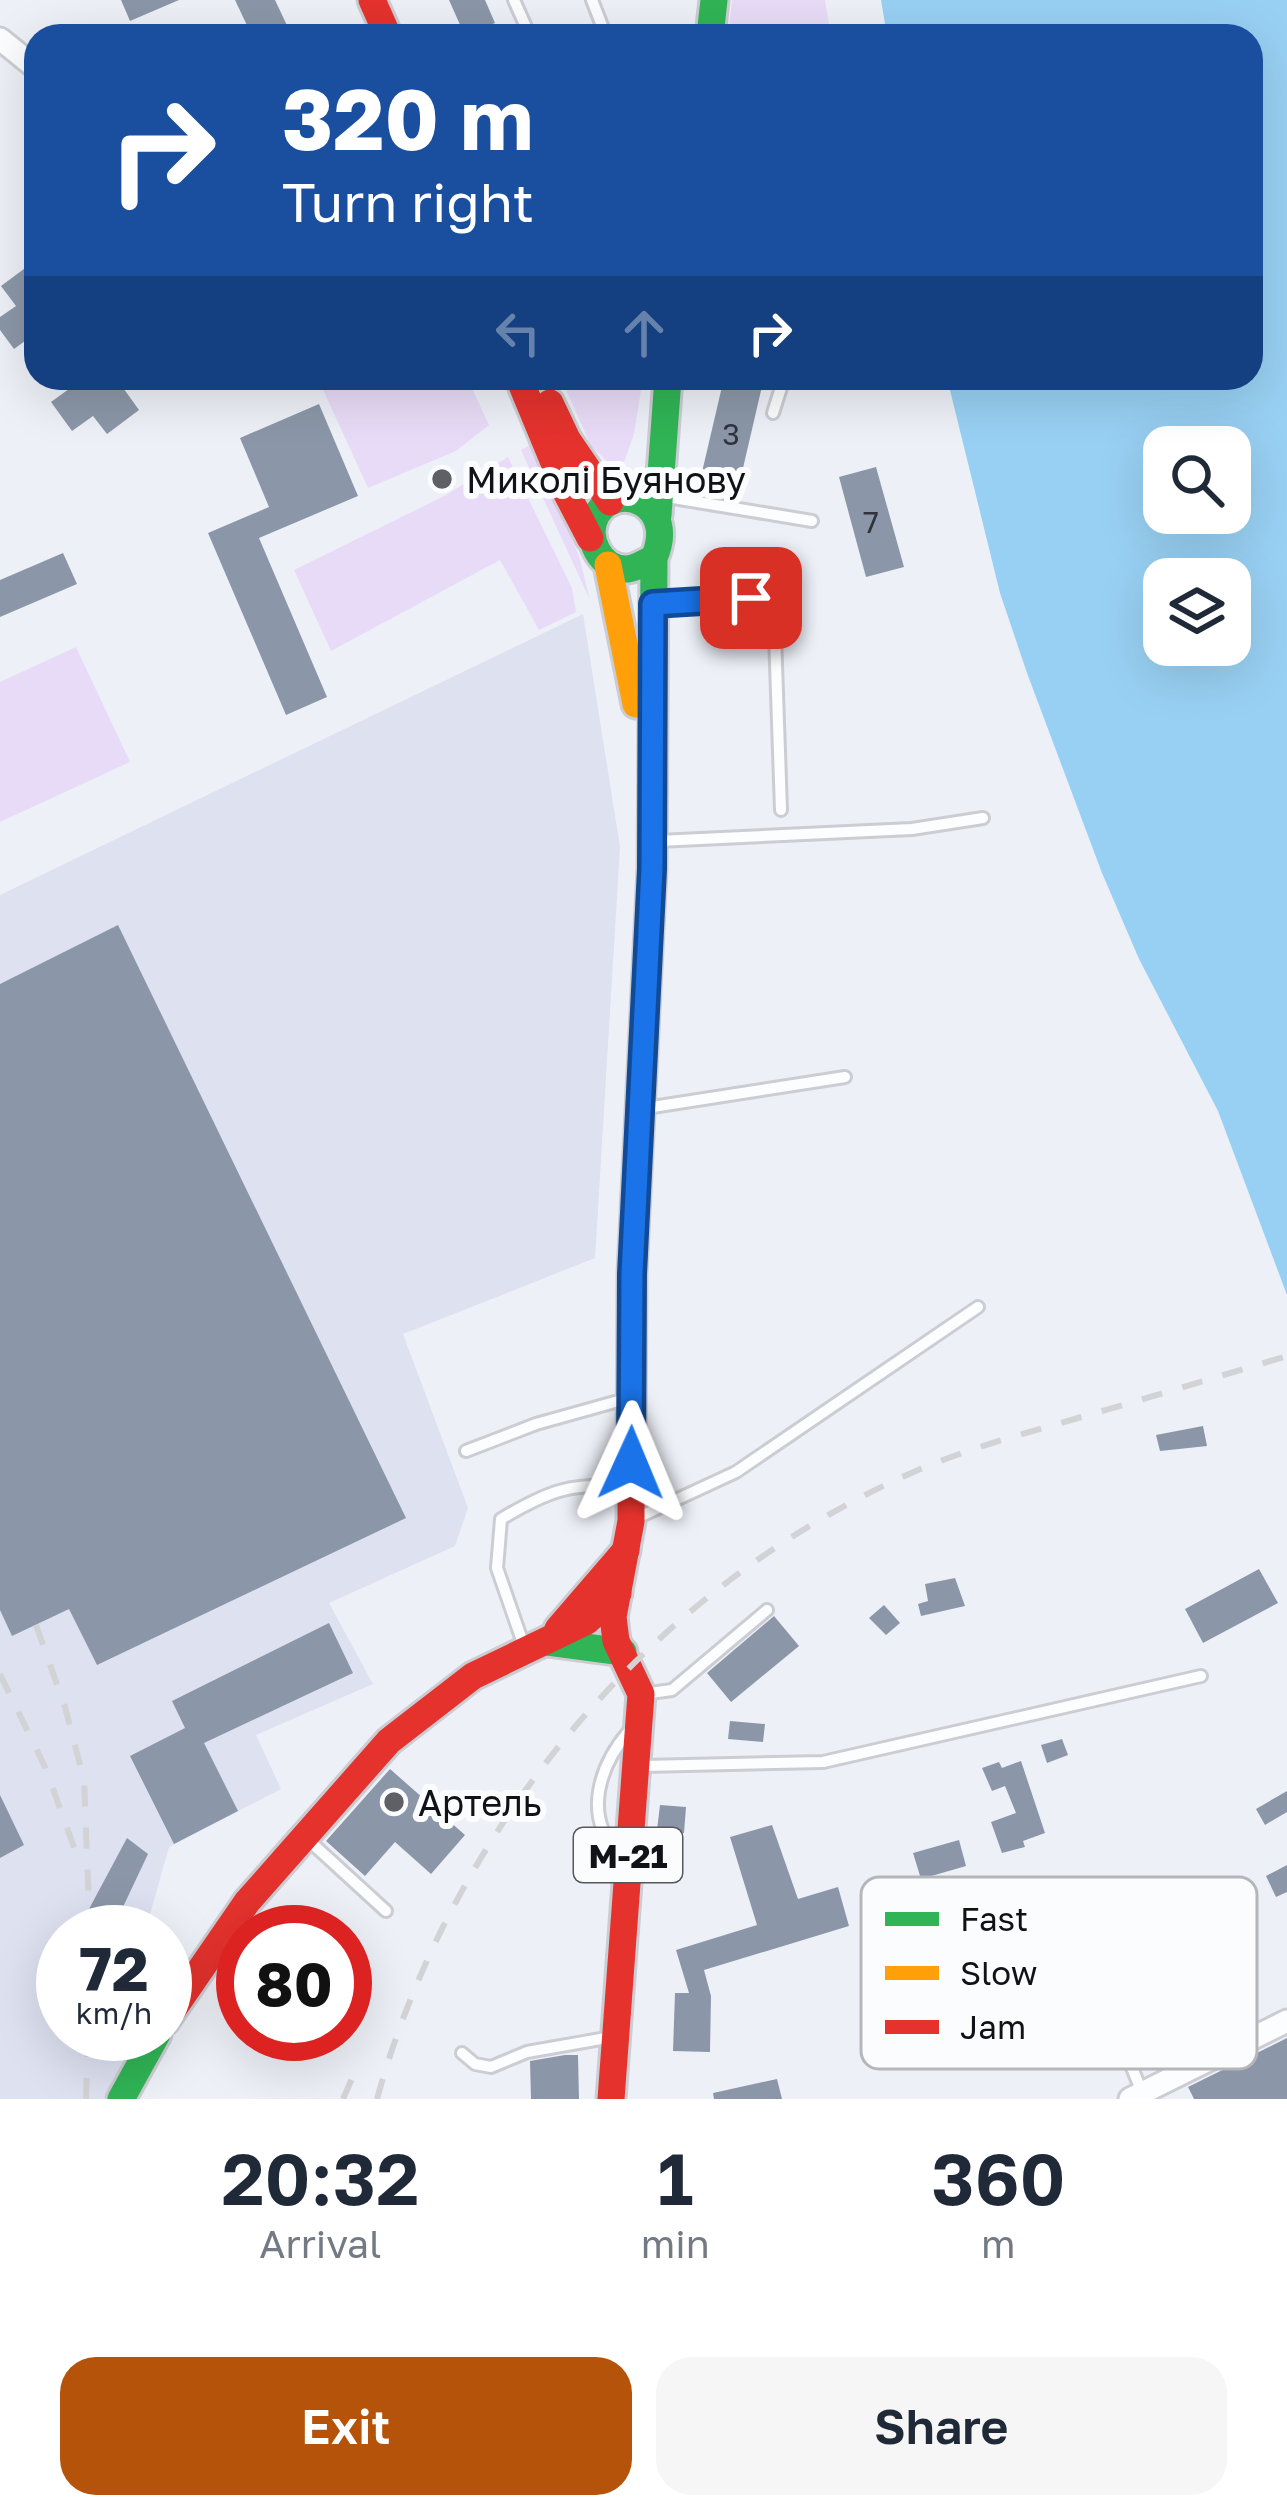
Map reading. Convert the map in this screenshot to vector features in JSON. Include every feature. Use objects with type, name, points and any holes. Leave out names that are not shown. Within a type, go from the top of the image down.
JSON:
[{"type":"main road","points":[[524,390],[590,538]]},
{"type":"main road","points":[[544,390],[567,439],[613,501],[659,506]]},
{"type":"main road","name":"М-21","points":[[610,2099],[640,1707],[616,1641],[616,1605],[631,1521],[632,1274],[651,842],[654,558],[661,545],[667,390]]},
{"type":"main road","name":"М-21","points":[[650,773],[608,565],[597,555],[590,538],[592,523],[613,501],[663,425]]},
{"type":"main road","points":[[608,565],[626,571],[654,558]]},
{"type":"main road","points":[[537,1647],[626,1550]]},
{"type":"main road","points":[[192,1982],[247,1902],[389,1741],[473,1676],[616,1605]]},
{"type":"main road","points":[[537,1647],[623,1652]]},
{"type":"main road","points":[[121,2099],[142,2061]]},
{"type":"street","points":[[0,39],[24,58]]},
{"type":"street","points":[[1257,2038],[1287,2021]]},
{"type":"street","points":[[1136,2097],[1173,2086],[1203,2069]]},
{"type":"lane","points":[[773,413],[780,390]]},
{"type":"lane","points":[[659,506],[812,521]]},
{"type":"lane","points":[[653,604],[751,598],[767,599],[774,605],[781,810]]},
{"type":"lane","points":[[651,842],[912,829],[983,818]]},
{"type":"lane","points":[[641,1109],[844,1077]]},
{"type":"lane","points":[[631,1521],[736,1472],[978,1307]]},
{"type":"lane","points":[[466,1451],[536,1424],[631,1398]]},
{"type":"lane","points":[[537,1647],[497,1568],[501,1519],[549,1491],[599,1484],[631,1487]]},
{"type":"lane","points":[[627,1861],[603,1838],[597,1786],[608,1755],[640,1707],[672,1690],[767,1610]]},
{"type":"lane","points":[[634,1766],[823,1762],[1201,1676]]},
{"type":"lane","points":[[304,1836],[386,1911]]},
{"type":"lane","points":[[461,2054],[490,2067],[527,2052],[615,2036]]},
{"type":"shaded area","points":[[732,0],[825,0],[829,24],[729,24]]},
{"type":"shaded area","points":[[323,390],[473,390],[489,425],[456,451],[368,488]]},
{"type":"shaded area","points":[[566,390],[641,390],[624,462],[611,465],[591,446]]},
{"type":"shaded area","points":[[533,443],[579,556],[590,600],[521,450]]},
{"type":"shaded area","points":[[508,457],[572,588],[576,612],[539,630],[500,560],[331,651],[294,570],[446,495]]},
{"type":"shaded area","points":[[583,614],[620,847],[595,1258],[403,1334],[468,1508],[455,1546],[329,1603],[373,1684],[256,1735],[281,1789],[169,1847],[153,1905],[36,1905],[36,2061],[127,2061],[106,2099],[0,2099],[0,895]]},
{"type":"shaded area","points":[[76,647],[130,762],[0,822],[0,682]]},
{"type":"water","points":[[881,0],[1287,0],[1287,1295],[1218,1111],[1139,959],[1102,873],[1000,593],[950,390],[1263,390],[1263,24],[885,24]]},
{"type":"building","points":[[121,0],[179,0],[130,21]]},
{"type":"building","points":[[235,0],[275,0],[286,24],[246,24]]},
{"type":"building","points":[[449,0],[485,0],[495,23],[493,24],[460,24]]},
{"type":"building","points":[[24,269],[24,342],[14,349],[0,330],[0,317],[16,306],[1,286]]},
{"type":"building","points":[[68,390],[125,390],[139,410],[107,434],[93,416],[72,431],[51,402]]},
{"type":"building","points":[[721,390],[761,390],[737,494],[699,485]]},
{"type":"building","points":[[319,404],[358,496],[259,538],[327,697],[286,715],[208,533],[269,507],[240,438]]},
{"type":"building","points":[[876,467],[904,567],[866,577],[839,477]]},
{"type":"building","points":[[63,553],[77,584],[0,617],[0,580]]},
{"type":"building","points":[[118,925],[406,1518],[97,1665],[69,1609],[12,1636],[0,1610],[0,984]]},
{"type":"building","points":[[1203,1426],[1207,1446],[1160,1451],[1156,1435]]},
{"type":"building","points":[[1259,1569],[1278,1603],[1203,1643],[1185,1609]]},
{"type":"building","points":[[955,1578],[965,1606],[921,1616],[918,1604],[928,1601],[925,1584]]},
{"type":"building","points":[[884,1605],[900,1623],[886,1635],[869,1618]]},
{"type":"building","points":[[774,1616],[799,1646],[731,1702],[707,1673]]},
{"type":"building","points":[[329,1623],[353,1673],[204,1743],[238,1811],[174,1844],[130,1756],[185,1728],[172,1701]]},
{"type":"building","points":[[730,1721],[765,1724],[763,1742],[728,1739]]},
{"type":"building","points":[[1062,1739],[1068,1755],[1047,1763],[1041,1745]]},
{"type":"building","points":[[1021,1761],[1045,1833],[1023,1841],[1025,1847],[1002,1853],[991,1822],[1016,1813],[1005,1786],[992,1791],[982,1768]]},
{"type":"building","name":"Артель","points":[[390,1769],[465,1835],[431,1874],[395,1842],[365,1876],[326,1841]]},
{"type":"building","points":[[1287,1791],[1287,1812],[1265,1825],[1256,1809]]},
{"type":"building","points":[[0,1795],[24,1845],[0,1858]]},
{"type":"building","points":[[660,1805],[686,1807],[684,1833],[657,1830]]},
{"type":"building","points":[[772,1825],[798,1899],[838,1887],[849,1926],[704,1970],[711,1996],[710,2052],[673,2051],[675,1993],[689,1993],[676,1950],[757,1925],[730,1837]]},
{"type":"building","points":[[127,1838],[148,1854],[124,1905],[91,1905]]},
{"type":"building","points":[[959,1840],[966,1866],[920,1877],[913,1853]]},
{"type":"building","points":[[1287,1865],[1287,1892],[1276,1897],[1266,1876]]},
{"type":"building","points":[[1287,2038],[1287,2099],[1194,2099],[1188,2087],[1224,2069],[1257,2069],[1257,2053]]},
{"type":"building","points":[[578,2055],[579,2099],[531,2099],[530,2061]]},
{"type":"building","points":[[777,2079],[782,2099],[714,2099],[713,2093]]},
{"type":"railway","points":[[377,2099],[411,1997],[457,1900],[513,1808],[579,1722],[654,1644],[737,1575],[827,1516],[942,1460],[1287,1356]]},
{"type":"railway","points":[[36,1625],[84,1780],[89,1905]]},
{"type":"railway","points":[[0,1674],[45,1767],[79,1861]]},
{"type":"railway","points":[[86,2099],[87,2061]]},
{"type":"railway","points":[[343,2099],[358,2065]]},
{"type":"traffic: fast","points":[[711,24],[714,0]]},
{"type":"traffic: fast","points":[[658,515],[667,390]]},
{"type":"traffic: fast","points":[[631,1454],[632,1273],[652,869],[654,558],[659,539],[652,511],[642,503],[618,499],[606,504],[597,514],[592,533],[603,559],[628,569],[654,558]]},
{"type":"traffic: fast","points":[[548,1642],[623,1652]]},
{"type":"traffic: fast","points":[[121,2099],[142,2061]]},
{"type":"traffic: slow","points":[[608,565],[636,704]]},
{"type":"traffic: jam","points":[[372,0],[383,24]]},
{"type":"traffic: jam","points":[[524,390],[590,538]]},
{"type":"traffic: jam","points":[[550,403],[567,439],[610,502]]},
{"type":"traffic: jam","points":[[611,2099],[641,1694],[616,1641],[613,1617],[631,1521],[631,1454]]},
{"type":"traffic: jam","points":[[558,1629],[626,1550]]},
{"type":"traffic: jam","points":[[192,1982],[247,1902],[389,1741],[473,1676],[587,1621],[618,1593]]},
{"type":"place","name":"Миколі Буянову","points":[[442,479]]},
{"type":"place","name":"Артель","points":[[394,1802]]},
{"type":"route","points":[[631,1463],[632,1274],[652,869],[653,604],[751,598]]}]
